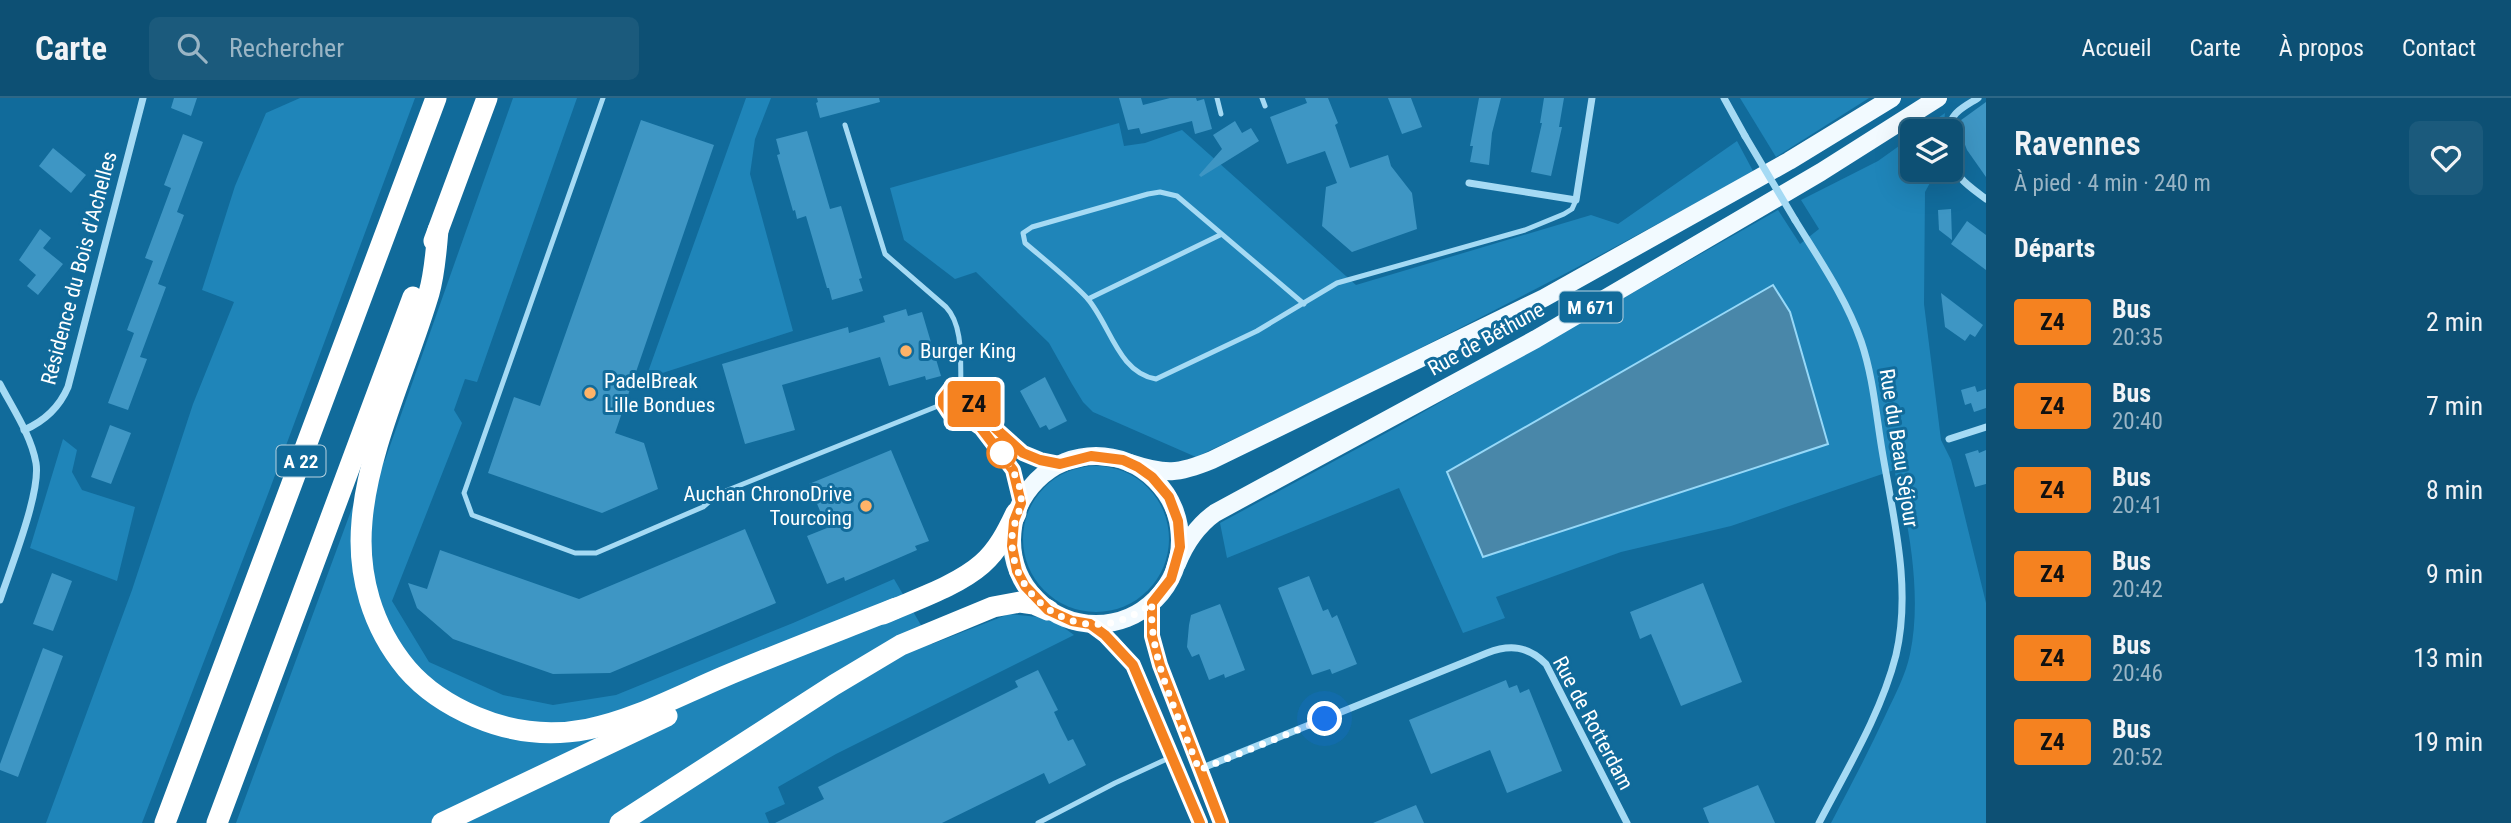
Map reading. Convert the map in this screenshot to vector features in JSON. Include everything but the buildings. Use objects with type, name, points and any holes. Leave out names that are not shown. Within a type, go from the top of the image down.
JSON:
[{"type":"highway","name":"A 22","points":[[165,823],[436,98]]},
{"type":"highway","name":"A 22","points":[[217,823],[487,98]]},
{"type":"highway","points":[[438,230],[429,293],[373,465],[360,539],[365,584],[373,611],[398,658],[429,690],[464,712],[500,726],[545,733],[585,731],[642,713],[896,608]]},
{"type":"highway","points":[[442,823],[955,581],[981,565],[999,544],[1018,508]]},
{"type":"highway","points":[[620,823],[822,692],[892,650],[993,607],[1020,602],[1048,610]]},
{"type":"main road","name":"Rue de Béthune","points":[[1130,463],[1174,473],[1212,460],[1544,298],[1789,161],[1892,98]]},
{"type":"main road","name":"Rue de Béthune","points":[[1177,564],[1188,541],[1215,513],[1548,332],[1810,179],[1937,98]]},
{"type":"main road","points":[[1099,456],[1130,463],[1152,477],[1173,505],[1181,538],[1177,564],[1168,585],[1139,613],[1107,624],[1072,621],[1048,610],[1030,593],[1017,571],[1012,538],[1018,508],[1037,480],[1060,464],[1083,457],[1099,456]]},
{"type":"street","name":"Résidence du Bois d'Achelles","points":[[24,430],[44,419],[64,397],[68,387],[143,98]]},
{"type":"street","points":[[1469,183],[1576,200],[1591,98]]},
{"type":"street","name":"Rue du Beau Séjour","points":[[1724,98],[1841,297],[1861,342],[1873,393],[1903,593],[1899,642],[1889,680],[1868,728],[1819,823]]},
{"type":"street","points":[[1952,119],[1957,111],[1978,98]]},
{"type":"street","points":[[1963,181],[1986,199]]},
{"type":"street","points":[[0,384],[33,453],[36,480],[0,600]]},
{"type":"street","points":[[1949,439],[1986,428]]},
{"type":"street","points":[[1152,603],[1151,625],[1156,650],[1221,823]]},
{"type":"street","points":[[1090,624],[1114,642],[1133,665],[1200,823]]},
{"type":"street","name":"Rue de Rotterdam","points":[[1199,770],[1487,653],[1507,647],[1520,648],[1533,653],[1546,664],[1627,823]]},
{"type":"lane","points":[[603,98],[464,493],[472,515],[575,553],[596,553],[702,507],[718,494],[943,404]]},
{"type":"lane","points":[[1217,98],[1222,114]]},
{"type":"lane","points":[[1262,98],[1265,106]]},
{"type":"lane","points":[[845,125],[885,254],[954,317],[958,331],[961,387]]},
{"type":"lane","points":[[1304,304],[1177,196],[1160,192],[1026,230],[1023,237],[1025,243],[1088,299],[1126,362],[1136,372],[1156,379],[1257,331],[1304,304],[1337,283],[1524,230],[1564,214],[1572,209],[1576,200]]},
{"type":"lane","points":[[1088,299],[1220,235]]},
{"type":"lane","points":[[943,404],[947,391],[961,387],[969,392],[985,419],[1018,450],[1040,460],[1060,464]]},
{"type":"lane","points":[[961,415],[969,411],[973,401]]},
{"type":"lane","points":[[943,404],[949,413],[961,415],[981,428],[1008,462],[1018,482],[1018,508]]},
{"type":"lane","points":[[1038,823],[1172,757]]},
{"type":"shaded area","points":[[300,98],[415,98],[142,823],[46,823],[132,590],[193,404],[234,302],[202,290],[235,186],[266,113]]},
{"type":"shaded area","points":[[513,98],[577,98],[477,382],[465,379],[454,410],[462,423],[392,601],[429,662],[503,695],[553,705],[616,695],[894,579],[932,644],[1009,614],[1038,617],[1059,624],[1074,635],[836,754],[778,787],[785,804],[765,813],[769,823],[236,823],[355,500],[385,460]]},
{"type":"shaded area","points":[[746,98],[771,98],[755,139],[750,174],[793,331],[650,377],[648,372]]},
{"type":"shaded area","points":[[1740,98],[1869,98],[1776,157]]},
{"type":"shaded area","points":[[1119,123],[1124,146],[1145,143],[1182,130],[1356,285],[1591,215],[1618,224],[1737,141],[1753,171],[1616,247],[1477,319],[1196,457],[1093,412],[1083,402],[1049,343],[976,272],[955,279],[904,240],[890,188]]},
{"type":"shaded area","points":[[1900,145],[1900,182],[1930,182],[1925,192],[1924,304],[1941,440],[1951,460],[1986,603],[1986,823],[1831,823],[1896,692],[1910,654],[1915,610],[1912,562],[1905,514],[1894,470],[1731,526],[1621,552],[1496,597],[1505,618],[1463,633],[1399,488],[1227,558],[1220,523],[1397,427],[1778,210],[1800,244],[1819,229],[1801,200],[1878,161]]},
{"type":"shaded area","points":[[1773,285],[1790,312],[1828,444],[1483,557],[1447,472]]},
{"type":"shaded area","points":[[63,439],[77,450],[72,472],[82,490],[135,507],[117,581],[30,548]]},
{"type":"shaded area","points":[[1096,466],[1124,472],[1147,488],[1163,511],[1169,539],[1163,567],[1147,590],[1124,606],[1096,612],[1068,606],[1045,590],[1029,567],[1023,539],[1029,511],[1045,488],[1068,472]]},
{"type":"bus line","name":"Z4","points":[[1200,823],[1133,665],[1120,648],[1090,624],[1072,621],[1048,610],[1025,586],[1017,571],[1012,546],[1014,521],[1021,503],[1016,476],[981,428],[961,415],[949,413],[943,404],[943,398],[950,389],[958,386],[968,390],[985,419],[1023,453],[1060,464],[1091,456],[1123,460],[1152,477],[1169,497],[1180,530],[1180,547],[1171,579],[1152,603],[1152,636],[1160,665],[1221,823]]},
{"type":"place","name":"Burger King","points":[[906,351]]},
{"type":"place","name":"PadelBreak Lille Bondues","points":[[590,393]]},
{"type":"place","name":"Auchan ChronoDrive Tourcoing","points":[[866,506]]},
{"type":"route","points":[[1002,453],[1018,482],[1021,503],[1014,521],[1012,546],[1017,571],[1025,586],[1048,610],[1072,621],[1090,624],[1123,620],[1152,603],[1152,636],[1160,665],[1199,770],[1325,719]]}]
